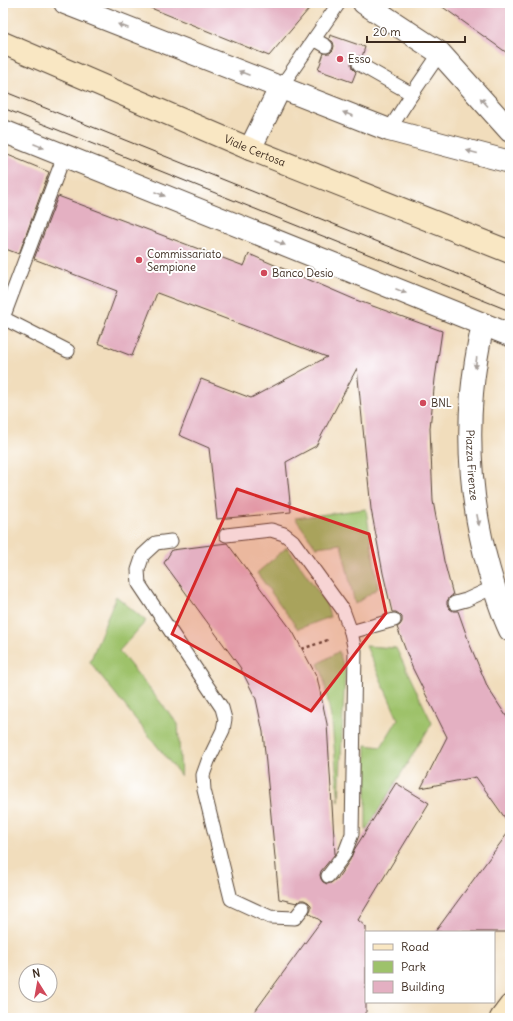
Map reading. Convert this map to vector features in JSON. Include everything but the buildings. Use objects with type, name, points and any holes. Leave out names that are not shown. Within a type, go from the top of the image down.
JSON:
[{"type":"main road","name":"Viale Certosa","points":[[3,43],[250,149],[510,252]]},
{"type":"main road","points":[[501,1018],[510,1006]]},
{"type":"street","points":[[65,3],[389,130],[510,162]]},
{"type":"street","points":[[364,3],[440,53],[510,131]]},
{"type":"street","points":[[250,149],[280,88]]},
{"type":"street","points":[[3,131],[510,335]]},
{"type":"street","name":"Piazza Firenze","points":[[483,324],[477,354],[472,393],[470,432],[471,472],[483,549],[494,587],[510,630]]},
{"type":"lane","points":[[280,88],[339,3]]},
{"type":"lane","points":[[314,39],[326,46]]},
{"type":"lane","points":[[389,130],[440,53]]},
{"type":"lane","points":[[359,64],[412,94]]},
{"type":"lane","points":[[64,156],[4,318],[68,351]]},
{"type":"lane","points":[[226,535],[271,530],[284,534],[293,541],[344,610],[351,632],[355,651],[352,834],[344,855],[328,876]]},
{"type":"lane","points":[[171,541],[156,543],[143,555],[138,570],[139,584],[222,708],[225,719],[223,730],[203,775],[204,790],[231,899],[270,917],[295,918],[303,908]]},
{"type":"lane","points":[[455,603],[466,600],[494,587]]},
{"type":"lane","points":[[351,632],[394,620]]},
{"type":"highlighted area","points":[[237,489],[369,534],[386,613],[311,711],[172,634]]},
{"type":"green space","points":[[366,509],[378,588],[355,604],[341,544],[316,547],[295,518]]},
{"type":"green space","points":[[287,547],[326,603],[330,617],[298,629],[257,573]]},
{"type":"green space","points":[[116,596],[146,621],[119,651],[178,724],[181,776],[90,662]]},
{"type":"green space","points":[[366,646],[396,648],[432,723],[366,831],[366,745],[381,747],[398,719]]},
{"type":"green space","points":[[339,651],[345,671],[339,802],[332,723],[323,675],[318,664]]},
{"type":"tram line","points":[[3,91],[510,295]]},
{"type":"tram line","points":[[3,108],[510,311]]},
{"type":"place","name":"Esso","points":[[340,59]]},
{"type":"place","name":"Commissariato Sempione","points":[[139,260]]},
{"type":"place","name":"Banco Desio","points":[[264,273]]},
{"type":"place","name":"BNL","points":[[423,403]]}]
